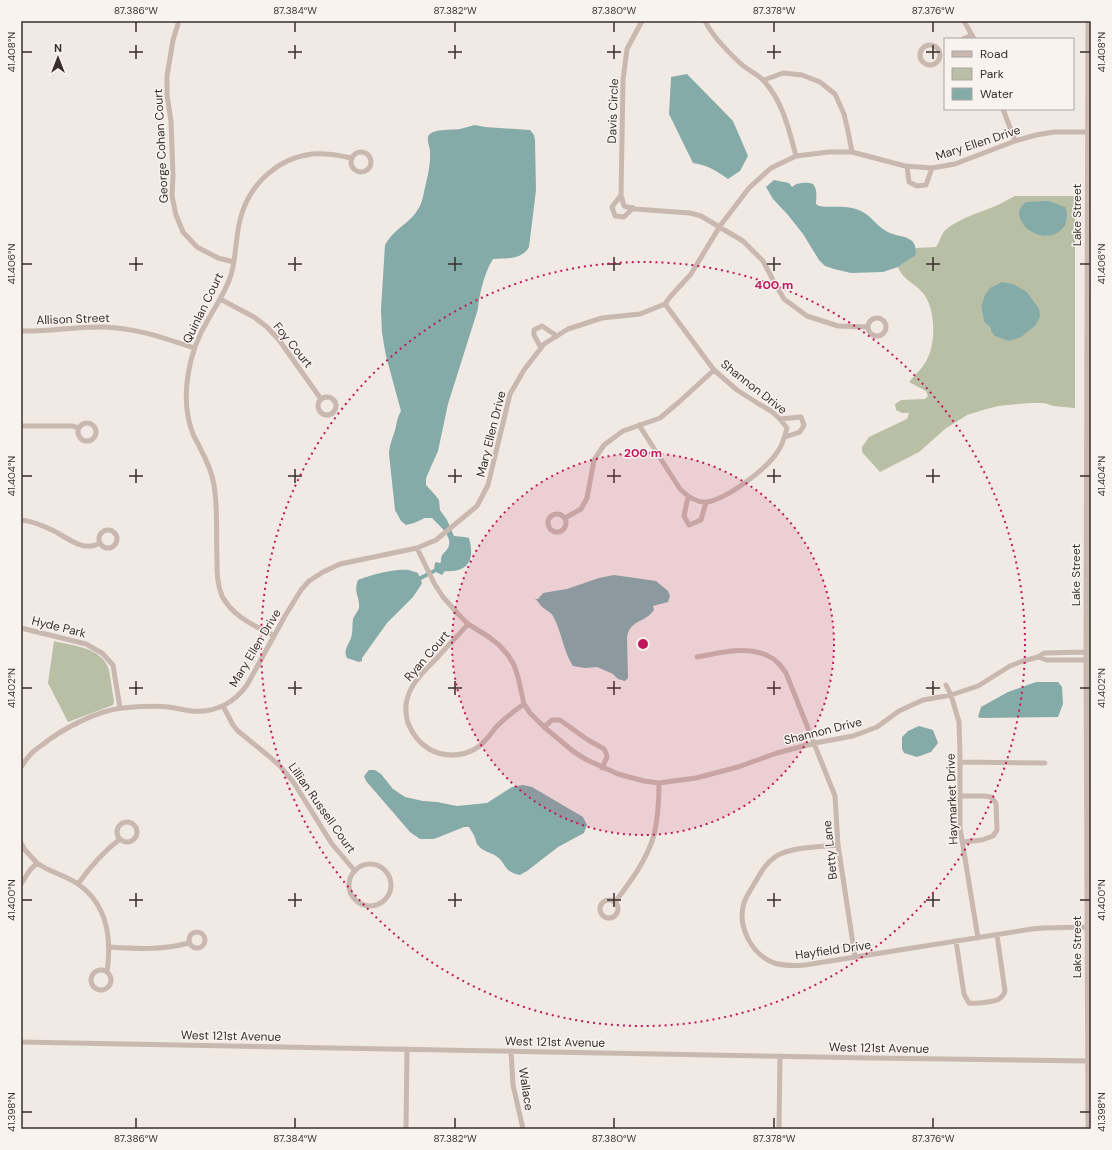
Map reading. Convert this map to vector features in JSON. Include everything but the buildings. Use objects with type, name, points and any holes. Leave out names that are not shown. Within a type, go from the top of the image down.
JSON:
[{"type":"street","name":"George Cohan Court","points":[[178,21],[167,76],[166,95],[171,120],[173,176],[172,196],[176,215],[183,232],[197,247],[218,258],[234,262]]},
{"type":"street","name":"Davis Circle","points":[[633,208],[624,206],[621,195],[623,80],[627,49],[642,21]]},
{"type":"street","points":[[705,21],[711,32],[740,64],[764,80],[775,95],[784,113],[796,156]]},
{"type":"street","points":[[964,21],[973,37]]},
{"type":"street","name":"Lake Street","points":[[1088,21],[1090,87],[1087,132],[1089,293],[1086,652],[1087,927],[1090,1061],[1088,1129]]},
{"type":"street","points":[[939,51],[944,48]]},
{"type":"street","points":[[764,80],[783,73],[802,75],[820,82],[835,94],[844,114],[852,152]]},
{"type":"street","points":[[1003,110],[1015,141]]},
{"type":"street","name":"Mary Ellen Drive","points":[[21,767],[30,754],[49,740],[71,726],[95,715],[120,708],[167,707],[201,712],[223,706],[234,700],[247,685],[301,590],[309,581],[340,564],[417,548],[436,540],[460,521],[477,506],[488,485],[510,394],[524,370],[544,344],[568,328],[602,318],[640,314],[665,304],[691,274],[720,226],[749,188],[771,168],[796,156],[829,152],[852,152],[908,166],[932,168],[955,164],[1015,141],[1036,135],[1054,132],[1087,132]]},
{"type":"street","name":"Quinlan Court","points":[[365,152],[371,160],[370,166],[362,172],[355,170],[351,165],[351,158],[355,153],[365,152]]},
{"type":"street","name":"Quinlan Court","points":[[274,636],[242,618],[233,611],[220,590],[217,573],[214,485],[207,463],[194,435],[187,410],[188,376],[194,348],[231,275],[241,213],[260,180],[276,167],[302,156],[325,154],[351,158]]},
{"type":"street","points":[[908,166],[909,182],[917,186],[926,184],[932,168]]},
{"type":"street","points":[[621,195],[612,207],[615,216],[624,218],[633,208],[690,212],[701,216],[743,241],[763,261],[784,298],[808,316],[838,326],[867,327]]},
{"type":"street","name":"Foy Court","points":[[220,299],[254,316],[267,327],[279,340],[321,398]]},
{"type":"street","name":"Shannon Drive","points":[[665,304],[714,370],[737,390],[771,410],[780,419],[787,428],[785,437]]},
{"type":"street","points":[[541,348],[534,335],[534,330],[542,326],[557,336]]},
{"type":"street","name":"Allison Street","points":[[21,330],[33,331],[82,327],[121,328],[141,331],[194,348]]},
{"type":"street","points":[[565,518],[581,509],[587,498],[594,460],[604,445],[623,431],[660,418],[714,370]]},
{"type":"street","points":[[639,425],[680,489],[697,501],[706,502],[722,497],[735,490],[770,462],[779,451],[785,437],[800,432],[804,425],[801,417],[780,419]]},
{"type":"street","points":[[21,426],[73,426],[78,428]]},
{"type":"street","points":[[688,496],[684,516],[689,525],[701,520],[706,502]]},
{"type":"street","points":[[21,520],[43,526],[77,544],[84,546],[96,546],[100,544]]},
{"type":"street","name":"Shannon Drive","points":[[417,548],[425,568],[443,597],[468,624],[489,637],[508,655],[514,665],[518,677],[524,704],[530,713],[544,727],[574,752],[602,768],[630,778],[659,783],[696,778],[738,767],[777,753],[815,743],[853,736],[877,726],[899,711],[923,700],[951,695],[978,686],[1010,666],[1038,657],[1044,653],[1086,652]]},
{"type":"street","name":"Ryan Court","points":[[468,624],[414,682],[406,703],[406,712],[410,728],[414,735],[427,748],[435,752],[451,755],[465,753],[482,744],[506,717],[524,704]]},
{"type":"street","name":"Hyde Park","points":[[21,628],[86,644],[102,653],[112,665],[120,708]]},
{"type":"street","name":"Betty Lane","points":[[697,657],[730,651],[760,653],[768,656],[779,664],[786,673],[835,796],[838,845],[855,957]]},
{"type":"street","name":"Shannon Drive","points":[[1038,657],[1047,660],[1086,660]]},
{"type":"street","name":"Haymarket Drive","points":[[946,685],[951,695],[958,722],[961,796],[960,828],[978,938]]},
{"type":"street","name":"Lillian Russell Court","points":[[223,706],[233,725],[238,731],[280,766],[294,783],[332,844],[355,871]]},
{"type":"street","points":[[544,727],[552,720],[560,720],[588,740],[604,749],[607,757],[602,768]]},
{"type":"street","points":[[960,762],[1045,763]]},
{"type":"street","points":[[615,902],[642,863],[654,835],[659,806],[659,783]]},
{"type":"street","points":[[961,796],[991,797],[996,803],[997,830],[993,836],[982,840],[963,842]]},
{"type":"street","points":[[123,822],[130,822],[136,826],[137,835],[133,840],[126,842],[120,839],[117,833],[120,824],[123,822]]},
{"type":"street","points":[[78,884],[90,867],[109,847],[120,839]]},
{"type":"street","points":[[21,843],[25,850],[37,863],[47,870],[78,884],[98,905],[108,931],[110,947],[107,972]]},
{"type":"street","name":"Hayfield Drive","points":[[838,845],[792,850],[775,857],[766,865],[759,875],[748,894],[744,907],[743,924],[746,934],[754,948],[762,956],[774,963],[788,966],[805,965],[997,934],[1043,928],[1087,927]]},
{"type":"street","points":[[21,884],[30,870],[37,863]]},
{"type":"street","name":"Lillian Russell Court","points":[[367,865],[380,867],[389,878],[390,891],[387,897],[376,905],[369,906],[356,901],[349,890],[349,883],[355,871],[360,867],[367,865]]},
{"type":"street","points":[[956,941],[964,994],[970,1003],[975,1004],[998,1000],[1003,996],[1005,991],[997,934]]},
{"type":"street","points":[[110,947],[153,948],[189,943]]},
{"type":"street","name":"West 121st Avenue","points":[[21,1042],[1090,1061]]},
{"type":"street","points":[[406,1129],[407,1049]]},
{"type":"street","name":"Wallace","points":[[511,1051],[513,1085],[523,1129]]},
{"type":"street","points":[[779,1129],[780,1056]]},
{"type":"green space","points":[[1015,196],[1075,196],[1075,408],[1053,406],[1044,403],[1029,403],[998,406],[967,415],[945,429],[919,452],[880,472],[862,452],[862,447],[869,437],[907,419],[909,413],[902,413],[896,410],[895,404],[901,400],[925,399],[928,396],[926,391],[909,382],[927,359],[933,340],[932,312],[926,297],[902,274],[898,267],[916,255],[916,248],[936,247],[943,233],[953,224],[998,205]],"holes":[[[1049,201],[1048,236],[1029,231],[1043,202]],[[1027,292],[1039,308],[991,331],[990,327],[984,322],[981,307]]]},
{"type":"green space","points":[[1087,293],[1091,293],[1091,1061],[1088,1061]]},
{"type":"green space","points":[[54,641],[78,646],[100,656],[109,670],[114,701],[113,705],[68,722],[48,683]]},
{"type":"water","points":[[687,74],[733,121],[748,156],[740,171],[728,179],[712,169],[693,163],[669,114],[671,77]]},
{"type":"water","points":[[475,125],[530,130],[534,135],[535,140],[536,190],[529,247],[522,254],[513,258],[493,259],[487,270],[481,290],[478,309],[448,404],[438,451],[426,478],[426,485],[439,500],[440,510],[447,520],[454,536],[469,538],[471,546],[470,558],[465,567],[460,570],[445,571],[442,575],[436,572],[421,580],[422,583],[413,597],[387,623],[362,658],[362,661],[359,662],[347,658],[346,655],[346,648],[352,636],[353,619],[359,608],[359,600],[356,591],[358,580],[376,574],[398,570],[409,570],[418,573],[420,576],[434,569],[436,562],[441,562],[442,555],[448,548],[449,544],[447,535],[432,518],[425,518],[406,525],[401,521],[395,510],[389,450],[401,411],[386,356],[382,333],[381,309],[385,245],[390,238],[411,218],[420,205],[430,163],[428,138],[430,134],[436,131],[460,129]]},
{"type":"water","points":[[774,180],[789,183],[792,187],[802,183],[813,184],[816,191],[816,204],[824,207],[842,207],[861,211],[886,231],[912,241],[916,249],[916,255],[898,267],[883,272],[851,273],[825,266],[819,260],[803,234],[773,199],[766,187]]},
{"type":"water","points":[[1049,201],[1065,207],[1067,214],[1065,225],[1056,234],[1044,236],[1032,232],[1023,224],[1020,218],[1020,208],[1026,202]]},
{"type":"water","points":[[1002,282],[1013,284],[1027,292],[1039,308],[1040,317],[1035,326],[1021,337],[1009,341],[995,336],[990,327],[984,322],[981,307],[985,295],[990,288]]},
{"type":"water","points":[[614,575],[656,581],[668,591],[670,596],[668,602],[653,606],[654,610],[650,614],[630,628],[627,639],[628,678],[625,681],[618,679],[613,674],[597,667],[585,668],[573,666],[553,616],[535,599],[538,599],[543,593],[567,589],[599,578]]},
{"type":"water","points":[[1036,682],[1058,682],[1062,687],[1063,704],[1058,717],[978,717],[981,707],[1008,692]]},
{"type":"water","points":[[919,726],[933,730],[938,743],[931,752],[917,757],[904,753],[902,749],[902,737],[908,731]]},
{"type":"water","points":[[369,770],[375,770],[381,774],[393,789],[405,797],[457,806],[487,803],[512,787],[523,785],[532,787],[583,817],[587,825],[584,833],[558,847],[520,875],[507,869],[494,855],[483,850],[477,844],[469,827],[464,827],[434,839],[420,839],[410,832],[366,781],[364,776]]}]
